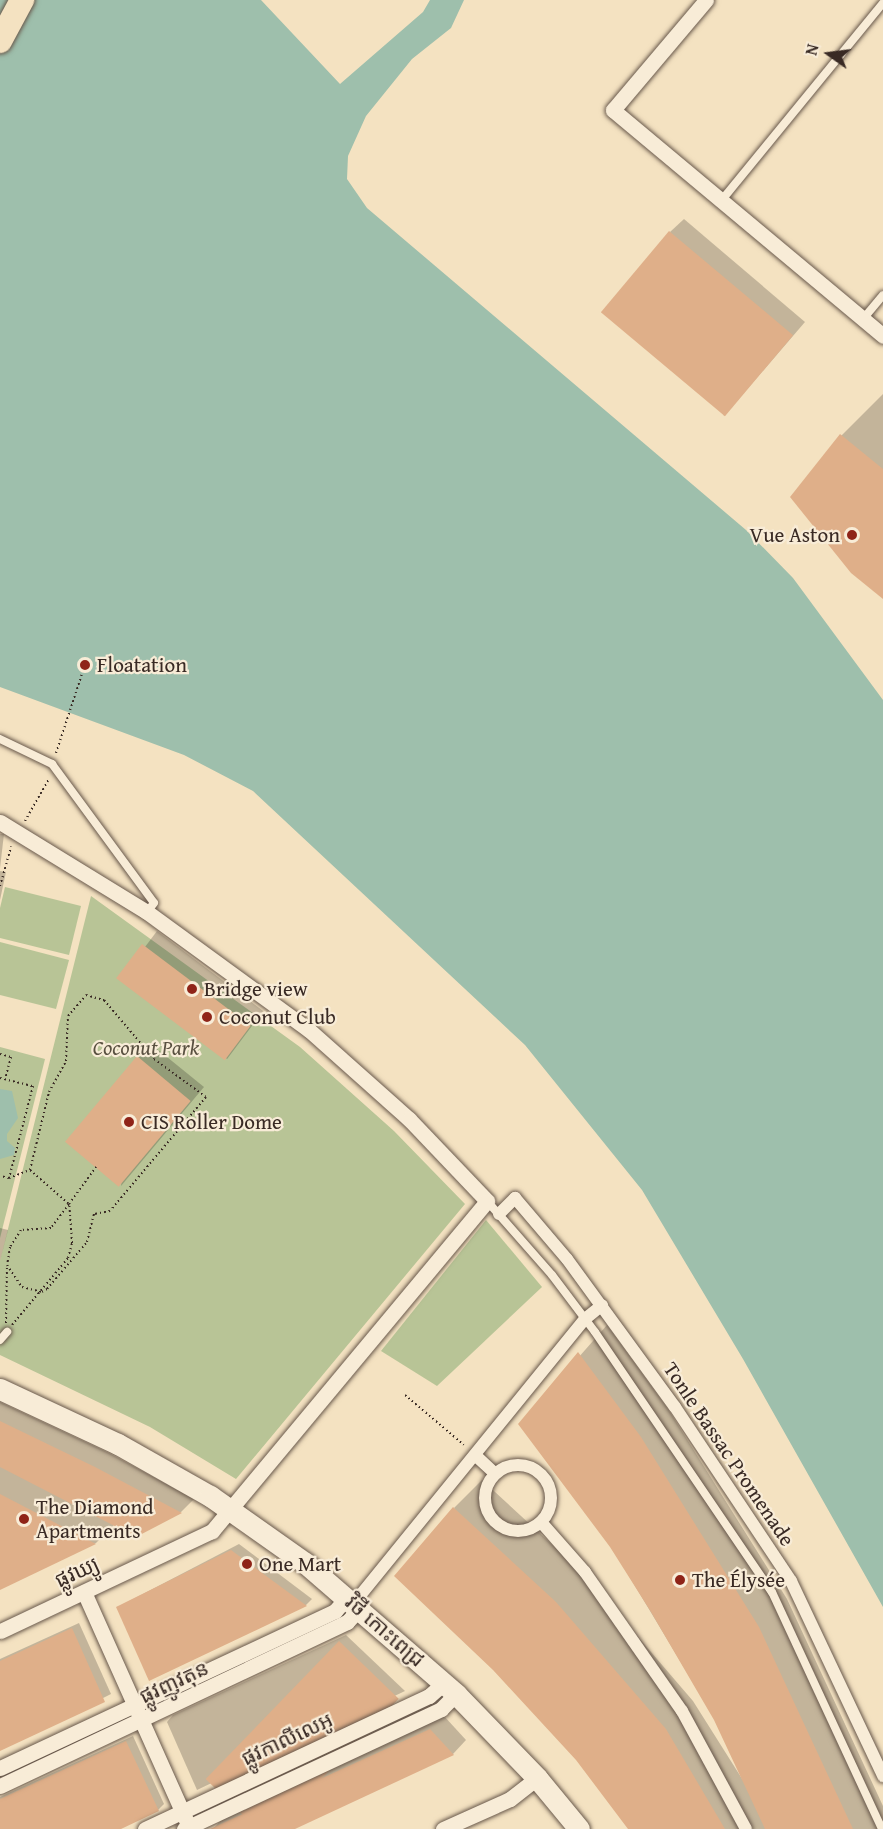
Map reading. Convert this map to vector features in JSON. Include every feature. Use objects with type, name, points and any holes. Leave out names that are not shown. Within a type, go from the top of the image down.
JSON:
[{"type":"main road","points":[[0,41],[22,0]]},
{"type":"main road","name":"វិថី កោះពេជ្រ","points":[[0,1389],[118,1443],[230,1510],[354,1603],[450,1688],[537,1778],[579,1829]]},
{"type":"street","points":[[706,0],[613,111],[883,336]]},
{"type":"street","points":[[0,822],[147,912],[309,1030],[409,1119],[487,1201]]},
{"type":"street","name":"Tonle Bassac Promenade","points":[[499,1214],[514,1198],[602,1305],[675,1407],[791,1581],[883,1776]]},
{"type":"street","name":"ផ្លូវឃ្យូ","points":[[0,1631],[212,1531],[487,1201]]},
{"type":"street","points":[[354,1603],[585,1319],[602,1305]]},
{"type":"street","points":[[475,1455],[494,1473]]},
{"type":"street","points":[[516,1464],[536,1469],[543,1475],[551,1503],[542,1522],[519,1532],[494,1522],[484,1496],[494,1473],[516,1464]]},
{"type":"street","points":[[542,1522],[585,1572],[682,1711],[747,1829]]},
{"type":"street","points":[[84,1592],[188,1828]]},
{"type":"street","name":"ផ្លូវញូវតុន","points":[[0,1768],[138,1713],[347,1622],[354,1603]]},
{"type":"street","name":"ផ្លូវកាលីលេអូ","points":[[145,1829],[450,1688]]},
{"type":"street","name":"ផ្លូវកាលីលេអូ","points":[[188,1828],[441,1709],[450,1688]]},
{"type":"street","name":"ផ្លូវញូវតុន","points":[[0,1786],[138,1713]]},
{"type":"street","points":[[444,1829],[510,1799],[537,1778]]},
{"type":"lane","points":[[721,201],[883,3]]},
{"type":"lane","points":[[863,319],[883,295]]},
{"type":"lane","points":[[0,739],[52,764],[154,903],[147,912]]},
{"type":"lane","points":[[487,1201],[585,1319],[772,1592],[882,1829]]},
{"type":"lane","points":[[0,1340],[7,1332]]},
{"type":"path","points":[[0,884],[6,858],[48,783],[52,764],[85,665]]},
{"type":"path","points":[[7,1265],[22,1287],[42,1292],[47,1289],[87,1242],[94,1215],[110,1211],[206,1097],[154,1059],[104,1000],[86,995],[68,1017],[66,1061],[49,1092],[30,1170]]},
{"type":"path","points":[[0,1054],[10,1057],[5,1079]]},
{"type":"path","points":[[0,1078],[33,1086],[9,1178]]},
{"type":"path","points":[[7,1332],[4,1292],[10,1247],[21,1230],[51,1228],[96,1167]]},
{"type":"path","points":[[0,1176],[9,1178],[30,1170]]},
{"type":"path","points":[[7,1332],[68,1258],[72,1223],[69,1204],[30,1170]]},
{"type":"path","points":[[405,1395],[464,1446]]},
{"type":"green space","points":[[5,887],[81,906],[69,955],[0,938],[0,908]]},
{"type":"green space","name":"Coconut Park","points":[[91,896],[300,1047],[394,1131],[465,1204],[236,1479],[150,1427],[0,1355],[0,1261]]},
{"type":"green space","points":[[0,942],[69,960],[56,1009],[0,995]]},
{"type":"green space","points":[[0,1047],[45,1059],[0,1238]]},
{"type":"green space","points":[[486,1220],[542,1287],[437,1386],[381,1351]]},
{"type":"shaded area","points":[[0,0],[261,0],[340,84],[423,12],[430,0],[464,0],[451,28],[412,59],[366,116],[348,156],[347,179],[367,208],[746,530],[793,578],[883,700],[883,1607],[743,1359],[642,1190],[525,1045],[253,791],[184,755],[0,687]]},
{"type":"shaded area","points":[[0,1089],[12,1091],[18,1118],[7,1134],[7,1141],[15,1148],[14,1155],[0,1159]]},
{"type":"building","points":[[669,231],[793,335],[725,416],[601,312]]},
{"type":"building","name":"Vue Aston","points":[[840,434],[883,469],[883,599],[851,573],[790,497]]},
{"type":"building","points":[[142,944],[251,1026],[225,1060],[116,978]]},
{"type":"building","name":"CIS Roller Dome","points":[[137,1056],[191,1101],[119,1187],[65,1142]]},
{"type":"building","name":"The Élysée","points":[[578,1352],[641,1437],[759,1627],[853,1829],[765,1829],[714,1720],[651,1612],[610,1547],[518,1424]]},
{"type":"building","points":[[0,1421],[95,1467],[182,1513],[136,1537],[0,1467]]},
{"type":"building","name":"The Diamond Apartments","points":[[0,1494],[96,1544],[0,1590]]},
{"type":"building","points":[[453,1507],[556,1602],[666,1729],[725,1829],[628,1829],[576,1760],[493,1670],[394,1576]]},
{"type":"building","points":[[231,1550],[307,1606],[149,1681],[116,1607]]},
{"type":"building","points":[[72,1628],[105,1702],[0,1751],[0,1661]]},
{"type":"building","points":[[339,1641],[399,1699],[273,1829],[257,1829],[206,1779]]},
{"type":"building","points":[[430,1729],[454,1755],[295,1829],[210,1829]]},
{"type":"building","points":[[126,1741],[159,1811],[121,1829],[0,1829],[0,1799]]},
{"type":"place","name":"Vue Aston","points":[[852,535]]},
{"type":"place","name":"Floatation","points":[[85,665]]},
{"type":"place","name":"Bridge view","points":[[192,989]]},
{"type":"place","name":"Coconut Club","points":[[207,1017]]},
{"type":"place","name":"CIS Roller Dome","points":[[129,1122]]},
{"type":"place","name":"The Diamond Apartments","points":[[24,1519]]},
{"type":"place","name":"One Mart","points":[[247,1564]]},
{"type":"place","name":"The Élysée","points":[[680,1580]]}]
